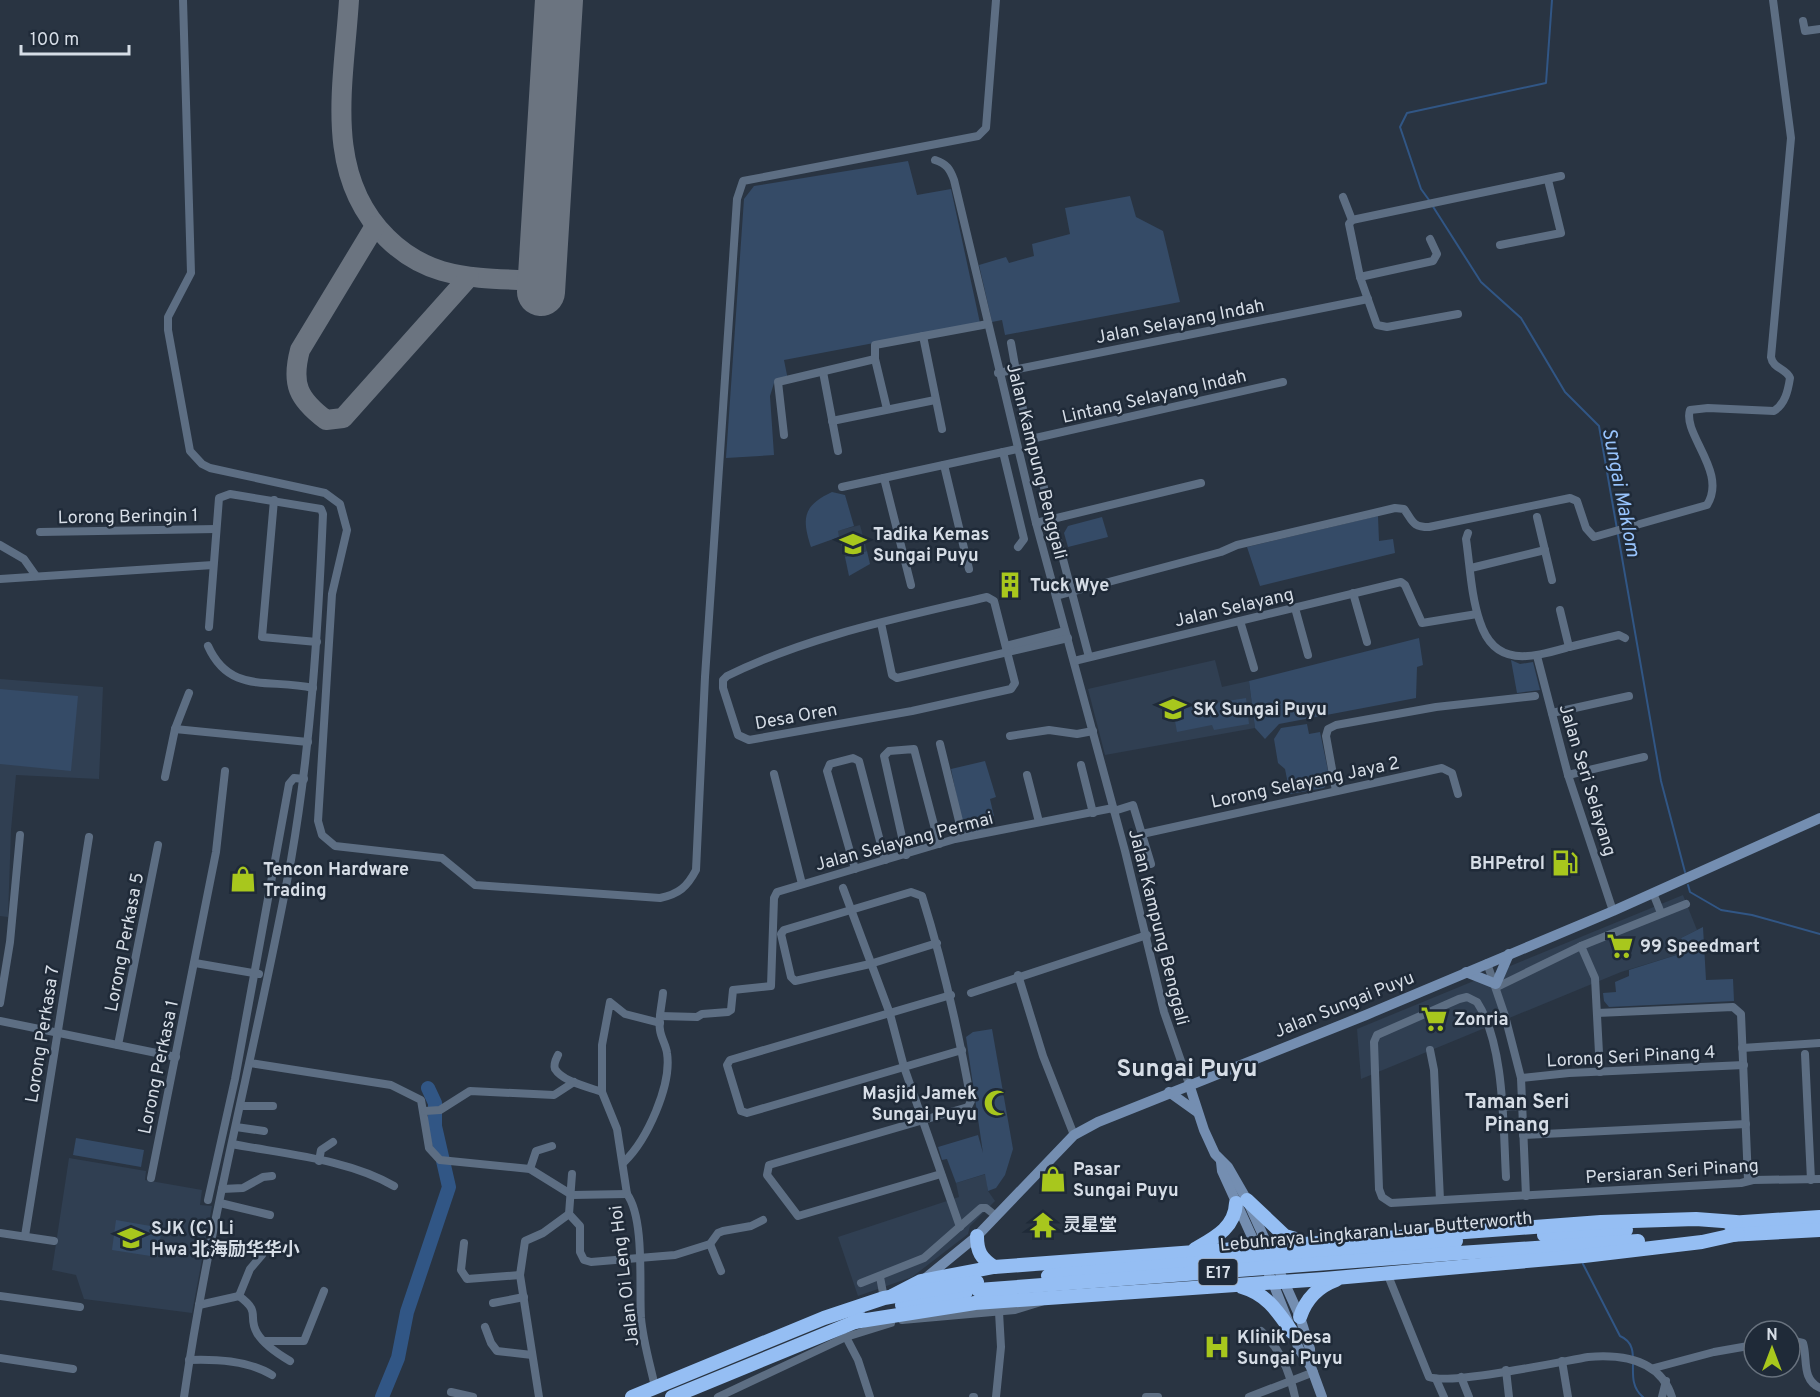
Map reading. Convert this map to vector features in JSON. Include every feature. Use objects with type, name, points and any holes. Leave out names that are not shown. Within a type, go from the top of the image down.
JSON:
[{"type":"highway","points":[[1190,1251],[1217,1237],[1231,1222],[1241,1202],[1285,1236],[1321,1242]]},
{"type":"highway","name":"Lebuhraya Lingkaran Luar Butterworth","points":[[632,1397],[824,1318],[888,1297],[977,1286],[1458,1247],[1737,1228],[1820,1217]]},
{"type":"highway","points":[[888,1297],[921,1281],[994,1267],[1190,1251],[1601,1222],[1696,1219],[1737,1228]]},
{"type":"highway","points":[[854,1322],[975,1303],[1324,1279],[1619,1252],[1702,1242],[1737,1228]]},
{"type":"highway","name":"Lebuhraya Lingkaran Luar Butterworth","points":[[1737,1228],[1820,1230]]},
{"type":"highway","points":[[977,1236],[977,1249],[984,1260],[994,1267]]},
{"type":"highway","points":[[1321,1242],[1311,1249],[1306,1260],[1312,1273],[1324,1279]]},
{"type":"highway","points":[[1215,1250],[1234,1259],[1236,1265],[1228,1285]]},
{"type":"highway","points":[[1300,1317],[1303,1307],[1317,1290],[1346,1276]]},
{"type":"highway","points":[[1228,1285],[1259,1294],[1271,1303],[1292,1332]]},
{"type":"highway","name":"Lebuhraya Lingkaran Luar Butterworth","points":[[672,1397],[854,1322],[918,1301],[977,1286]]},
{"type":"main road","name":"Jalan Sungai Puyu","points":[[921,1281],[977,1236],[1074,1135],[1098,1122],[1202,1078],[1338,1026],[1613,911],[1820,818]]},
{"type":"main road","points":[[1466,972],[1496,986],[1509,954]]},
{"type":"main road","points":[[1197,1112],[1197,1093],[1202,1078]]},
{"type":"main road","points":[[1189,1084],[1197,1112],[1263,1246],[1278,1282],[1292,1332],[1304,1360],[1312,1369]]},
{"type":"main road","points":[[1169,1092],[1197,1112]]},
{"type":"main road","points":[[1278,1282],[1300,1317],[1310,1349],[1312,1369],[1322,1397]]},
{"type":"street","points":[[183,0],[191,273],[168,316],[168,330],[189,450],[202,464],[210,468],[325,493],[340,504],[347,530],[332,594],[328,636],[318,821],[322,835],[335,846],[442,858],[475,885],[660,898],[675,895],[687,886],[696,870],[705,677],[737,199],[743,181],[978,136],[986,128],[996,0]]},
{"type":"street","points":[[1056,596],[1221,552],[1237,545],[1395,508],[1404,509],[1411,524],[1418,527],[1429,527],[1570,498],[1577,501],[1589,535],[1594,537],[1701,508],[1710,500],[1710,474],[1690,423],[1690,410],[1708,408],[1774,411],[1781,407],[1785,398],[1788,374],[1774,364],[1771,357],[1791,138],[1773,0]]},
{"type":"street","points":[[1803,21],[1804,31],[1820,29]]},
{"type":"street","name":"Jalan Kampung Benggali","points":[[935,160],[944,163],[954,180],[998,373],[1036,523],[1147,935],[1164,1012],[1189,1084]]},
{"type":"street","points":[[1458,314],[1387,327],[1377,325],[1360,277],[1349,224],[1352,220],[1561,177]]},
{"type":"street","points":[[1500,245],[1562,233],[1548,180]]},
{"type":"street","points":[[1343,197],[1352,220]]},
{"type":"street","points":[[1360,277],[1433,261],[1437,254],[1430,239]]},
{"type":"street","name":"Jalan Selayang Indah","points":[[998,373],[1368,299]]},
{"type":"street","points":[[887,410],[875,359],[877,344],[988,324]]},
{"type":"street","points":[[923,336],[942,429]]},
{"type":"street","name":"Jalan Kampung Benggali","points":[[1011,343],[1031,439],[1089,657]]},
{"type":"street","points":[[784,435],[778,382],[875,359]]},
{"type":"street","points":[[823,372],[838,451]]},
{"type":"street","name":"Lintang Selayang Indah","points":[[1031,439],[1283,382]]},
{"type":"street","points":[[832,421],[935,400]]},
{"type":"street","points":[[842,487],[1017,449]]},
{"type":"street","name":"Jalan Kampung Benggali","points":[[1003,452],[1024,539],[1018,547]]},
{"type":"street","points":[[944,465],[969,569]]},
{"type":"street","points":[[884,478],[911,585]]},
{"type":"street","points":[[1036,523],[1201,483]]},
{"type":"street","points":[[184,1397],[198,1305],[250,1063],[303,779],[317,642],[323,514],[317,506],[224,495],[219,498],[209,627]]},
{"type":"street","points":[[274,500],[262,637],[317,642]]},
{"type":"street","points":[[1537,517],[1551,580]]},
{"type":"street","name":"Lorong Beringin 1","points":[[40,532],[216,529]]},
{"type":"street","points":[[1468,533],[1466,539],[1478,614],[1485,632],[1498,650],[1518,657],[1537,656],[1619,635],[1625,638]]},
{"type":"street","points":[[0,545],[24,559],[36,576]]},
{"type":"street","points":[[1471,568],[1545,550]]},
{"type":"street","points":[[0,579],[213,565]]},
{"type":"street","name":"Jalan Selayang","points":[[1074,661],[1401,582],[1405,585],[1422,623],[1478,614]]},
{"type":"street","points":[[1353,593],[1367,642]]},
{"type":"street","name":"Desa Oren","points":[[991,597],[1015,683],[1011,689],[912,711],[749,740],[742,739],[738,735],[723,688],[723,680],[727,676],[760,660],[881,622],[991,597]]},
{"type":"street","points":[[1295,608],[1308,655]]},
{"type":"street","points":[[1560,610],[1569,647]]},
{"type":"street","points":[[1240,621],[1254,668]]},
{"type":"street","points":[[881,622],[892,675],[897,678],[1066,634]]},
{"type":"street","points":[[208,646],[214,660],[228,674],[243,681],[295,684],[313,688]]},
{"type":"street","name":"Jalan Seri Selayang","points":[[1537,656],[1568,775],[1613,911]]},
{"type":"street","points":[[165,777],[175,729],[189,693]]},
{"type":"street","points":[[1336,790],[1326,736],[1328,729],[1336,725],[1436,707],[1534,696]]},
{"type":"street","points":[[1551,713],[1629,696]]},
{"type":"street","points":[[175,729],[308,742]]},
{"type":"street","points":[[1010,736],[1049,730],[1077,734],[1093,730]]},
{"type":"street","points":[[940,744],[963,837]]},
{"type":"street","points":[[906,855],[884,756],[889,751],[914,749],[939,844]]},
{"type":"street","points":[[855,869],[827,771],[830,764],[853,758],[859,761],[885,860]]},
{"type":"street","points":[[1568,775],[1644,758]]},
{"type":"street","points":[[1081,765],[1093,813]]},
{"type":"street","name":"Lorong Selayang Jaya 2","points":[[1142,834],[1442,768],[1452,773],[1458,794]]},
{"type":"street","name":"Lorong Perkasa 1","points":[[151,1178],[216,852],[225,771]]},
{"type":"street","points":[[774,774],[802,884]]},
{"type":"street","points":[[1027,775],[1038,822]]},
{"type":"street","points":[[208,1200],[255,974],[289,784],[294,778],[303,779]]},
{"type":"street","name":"Jalan Kampung Benggali","points":[[1114,809],[1133,805],[1151,864]]},
{"type":"street","name":"Jalan Selayang Permai","points":[[660,1019],[728,1012],[731,1010],[733,990],[771,986],[775,894],[963,837],[1114,809]]},
{"type":"street","points":[[0,1003],[10,942],[20,836]]},
{"type":"street","name":"Lorong Perkasa 7","points":[[25,1236],[89,837]]},
{"type":"street","name":"Lorong Perkasa 5","points":[[118,1045],[158,845]]},
{"type":"street","points":[[843,888],[890,1014],[904,1067],[960,1227]]},
{"type":"street","points":[[937,943],[870,964],[795,981],[791,977],[780,939],[784,930],[911,892],[922,896],[937,943],[951,995],[971,1101],[968,1107],[769,1165],[767,1175],[795,1215],[802,1215],[941,1174]]},
{"type":"street","points":[[1653,893],[1661,913]]},
{"type":"street","points":[[1496,986],[1581,946],[1686,904]]},
{"type":"street","points":[[971,993],[1018,975],[1147,935]]},
{"type":"street","points":[[0,941],[10,942]]},
{"type":"street","points":[[1581,946],[1594,972],[1600,1072]]},
{"type":"street","points":[[195,963],[267,976]]},
{"type":"street","points":[[1487,963],[1496,986],[1521,1078],[1526,1196]]},
{"type":"street","points":[[1018,975],[1043,1056],[1074,1135]]},
{"type":"street","points":[[624,1162],[641,1143],[659,1101],[667,1075],[667,1053],[660,1019],[663,993]]},
{"type":"street","points":[[951,995],[730,1060],[727,1065],[741,1111],[747,1113],[962,1050]]},
{"type":"street","name":"Persiaran Seri Pinang","points":[[1502,1107],[1499,1074],[1486,1024],[1477,1002],[1467,997],[1377,1035],[1374,1042],[1379,1189],[1382,1197],[1391,1203],[1748,1180],[1816,1180]]},
{"type":"street","points":[[558,1055],[554,1065],[556,1070],[574,1082],[602,1092],[602,1046],[610,1002],[625,1014],[660,1019]]},
{"type":"street","points":[[1597,1012],[1733,1007],[1738,1009],[1741,1014],[1744,1065],[1748,1180]]},
{"type":"street","points":[[0,1021],[176,1057]]},
{"type":"street","points":[[1742,1048],[1820,1043]]},
{"type":"street","points":[[1430,1050],[1434,1070],[1440,1200]]},
{"type":"street","points":[[1805,1054],[1816,1180]]},
{"type":"street","points":[[250,1063],[391,1085],[422,1100],[427,1110],[429,1148],[440,1160],[530,1169],[572,1195],[627,1194]]},
{"type":"street","name":"Lorong Seri Pinang 4","points":[[1521,1078],[1744,1065]]},
{"type":"street","points":[[427,1110],[440,1110],[470,1091],[554,1095],[574,1082]]},
{"type":"street","name":"Jalan Oi Leng Hoi","points":[[602,1092],[611,1111],[624,1162],[627,1194],[633,1201],[640,1257],[641,1318],[655,1387]]},
{"type":"street","points":[[241,1106],[273,1106]]},
{"type":"street","points":[[1506,1177],[1502,1107],[1522,1106]]},
{"type":"street","points":[[1523,1135],[1746,1124]]},
{"type":"street","points":[[236,1127],[264,1131]]},
{"type":"street","points":[[319,1161],[321,1150],[333,1142]]},
{"type":"street","points":[[232,1144],[319,1161],[375,1175],[394,1186]]},
{"type":"street","points":[[530,1169],[536,1151],[552,1146]]},
{"type":"street","points":[[539,1397],[519,1275],[525,1241],[543,1233],[569,1214],[572,1174]]},
{"type":"street","points":[[222,1189],[243,1188],[263,1177],[272,1176]]},
{"type":"street","points":[[220,1203],[270,1215]]},
{"type":"street","points":[[861,1283],[924,1258],[981,1208],[986,1208],[996,1216]]},
{"type":"street","points":[[569,1214],[580,1226],[580,1252],[584,1260],[591,1262],[675,1255],[710,1244],[718,1233],[751,1226],[763,1220]]},
{"type":"street","points":[[0,1233],[54,1241]]},
{"type":"street","points":[[465,1243],[462,1270],[467,1279],[519,1275]]},
{"type":"street","points":[[710,1244],[721,1271]]},
{"type":"street","points":[[239,1296],[250,1269],[262,1255]]},
{"type":"street","points":[[1388,1273],[1425,1371],[1436,1379],[1444,1397]]},
{"type":"street","points":[[880,1276],[888,1297]]},
{"type":"street","points":[[265,1341],[304,1341],[324,1291]]},
{"type":"street","points":[[0,1296],[80,1307]]},
{"type":"street","points":[[198,1305],[239,1296]]},
{"type":"street","points":[[239,1296],[252,1307],[255,1326],[265,1341],[290,1361]]},
{"type":"street","points":[[718,1397],[846,1337],[902,1321],[999,1312],[1035,1305],[1051,1297]]},
{"type":"street","points":[[493,1303],[524,1298]]},
{"type":"street","points":[[996,1397],[1001,1347],[999,1312]]},
{"type":"street","points":[[485,1327],[497,1351],[532,1355]]},
{"type":"street","points":[[1262,1331],[1276,1348],[1291,1380],[1295,1397]]},
{"type":"street","points":[[846,1337],[858,1360],[870,1397]]},
{"type":"street","points":[[1802,1343],[1805,1367],[1811,1382],[1820,1388]]},
{"type":"street","points":[[1654,1368],[1742,1347]]},
{"type":"street","points":[[1436,1379],[1599,1356],[1634,1361],[1654,1368],[1666,1382],[1672,1397]]},
{"type":"street","points":[[0,1358],[73,1368]]},
{"type":"street","points":[[189,1360],[205,1359],[260,1367],[272,1375]]},
{"type":"street","points":[[1562,1361],[1568,1397]]},
{"type":"street","points":[[1249,1397],[1312,1369]]},
{"type":"street","points":[[1506,1370],[1509,1397]]},
{"type":"street","points":[[1461,1377],[1469,1397]]},
{"type":"street","points":[[1662,1397],[1666,1382]]},
{"type":"street","points":[[451,1392],[473,1397]]},
{"type":"street","points":[[1146,1397],[1158,1397]]},
{"type":"shaded area","points":[[908,161],[917,195],[951,189],[980,323],[784,360],[788,380],[774,383],[770,396],[774,455],[726,458],[744,199],[754,186]]},
{"type":"shaded area","points":[[1130,196],[1136,217],[1163,231],[1180,302],[1005,335],[1002,320],[992,322],[979,265],[1006,257],[1009,263],[1034,256],[1032,244],[1070,234],[1065,208]]},
{"type":"shaded area","points":[[832,492],[845,495],[854,526],[838,531],[839,537],[811,547],[806,529],[807,514],[815,503]]},
{"type":"shaded area","points":[[1378,516],[1379,541],[1393,539],[1395,553],[1260,586],[1247,547]]},
{"type":"shaded area","points":[[1102,517],[1108,537],[1068,547],[1064,533],[1068,526]]},
{"type":"shaded area","name":"Tadika Kemas Sungai Puyu","points":[[860,525],[867,551],[845,557],[837,531]]},
{"type":"shaded area","points":[[867,551],[870,564],[849,576],[845,557]]},
{"type":"shaded area","points":[[1419,638],[1423,665],[1417,667],[1416,698],[1279,724],[1265,739],[1255,728],[1249,681]]},
{"type":"shaded area","name":"SK Sungai Puyu","points":[[1215,660],[1222,687],[1249,681],[1255,728],[1105,755],[1088,689]]},
{"type":"shaded area","points":[[1511,660],[1520,664],[1533,662],[1540,690],[1517,693]]},
{"type":"shaded area","points":[[0,679],[103,687],[99,779],[16,775],[11,830],[8,917],[0,916]]},
{"type":"shaded area","points":[[0,689],[78,696],[71,771],[0,764]]},
{"type":"shaded area","points":[[1246,698],[1249,724],[1214,730],[1212,725],[1177,732],[1173,710]]},
{"type":"shaded area","points":[[1307,724],[1309,734],[1320,732],[1330,780],[1324,788],[1290,794],[1285,769],[1278,763],[1274,739],[1281,728]]},
{"type":"shaded area","points":[[985,761],[996,797],[990,799],[994,816],[983,818],[985,829],[968,833],[963,828],[951,769]]},
{"type":"shaded area","name":"Taman Seri Pinang","points":[[1683,895],[1697,930],[1681,938],[1686,952],[1621,972],[1361,1079],[1357,1029]]},
{"type":"shaded area","points":[[1703,927],[1706,980],[1733,979],[1734,1001],[1609,1007],[1604,1001],[1603,993],[1616,992],[1615,982],[1629,976],[1629,970],[1686,952],[1681,938]]},
{"type":"shaded area","points":[[992,1029],[1013,1149],[1005,1175],[996,1188],[988,1191],[985,1174],[956,1183],[947,1159],[942,1160],[938,1147],[978,1135],[983,1153],[966,1037],[973,1032]]},
{"type":"shaded area","points":[[76,1138],[144,1150],[141,1167],[73,1155]]},
{"type":"shaded area","name":"SJK (C) Li Hwa 北海励华华小","points":[[69,1158],[146,1171],[145,1180],[202,1190],[200,1205],[212,1206],[192,1313],[84,1299],[76,1275],[52,1270]]},
{"type":"shaded area","points":[[986,1174],[988,1191],[995,1201],[970,1226],[968,1234],[912,1277],[858,1296],[838,1237],[959,1197],[956,1183]]},
{"type":"shaded area","points":[[116,1220],[162,1228],[157,1257],[112,1250]]},
{"type":"waterway","name":"Sungai Maklom","points":[[1429,200],[1421,189],[1400,127],[1407,113],[1546,83],[1552,0]]},
{"type":"waterway","name":"Sungai Maklom","points":[[1432,205],[1481,282],[1521,318],[1565,392],[1599,426],[1661,781],[1685,872]]},
{"type":"waterway","points":[[1688,885],[1690,892],[1721,910],[1752,915],[1820,934]]},
{"type":"waterway","points":[[382,1397],[398,1358],[407,1312],[449,1187],[435,1126],[435,1103],[428,1088]]},
{"type":"waterway","points":[[1583,1264],[1620,1336],[1628,1341],[1633,1355],[1634,1381],[1643,1397]]},
{"type":"taxiway","points":[[349,0],[342,126],[345,156],[353,185],[366,213],[399,249],[435,268],[479,278],[541,281]]},
{"type":"taxiway","points":[[375,226],[300,350],[296,372],[299,390],[309,405],[326,420],[343,418],[469,277]]},
{"type":"runway","points":[[541,292],[559,0]]},
{"type":"place","name":"Tadika Kemas Sungai Puyu","points":[[853,544]]},
{"type":"place","name":"Tuck Wye","points":[[1010,585]]},
{"type":"place","name":"SK Sungai Puyu","points":[[1173,709]]},
{"type":"place","name":"BHPetrol","points":[[1565,863]]},
{"type":"place","name":"Tencon Hardware Trading","points":[[243,879]]},
{"type":"place","name":"99 Speedmart","points":[[1620,946]]},
{"type":"place","name":"Zonria","points":[[1434,1019]]},
{"type":"place","name":"Masjid Jamek Sungai Puyu","points":[[997,1103]]},
{"type":"place","name":"Pasar Sungai Puyu","points":[[1053,1179]]},
{"type":"place","name":"灵星堂","points":[[1043,1225]]},
{"type":"place","name":"SJK (C) Li Hwa 北海励华华小","points":[[131,1238]]},
{"type":"place","name":"Klinik Desa Sungai Puyu","points":[[1217,1347]]},
{"type":"district","name":"Sungai Puyu","points":[[1187,1068]]},
{"type":"district","name":"Taman Seri Pinang","points":[[1517,1112]]}]
